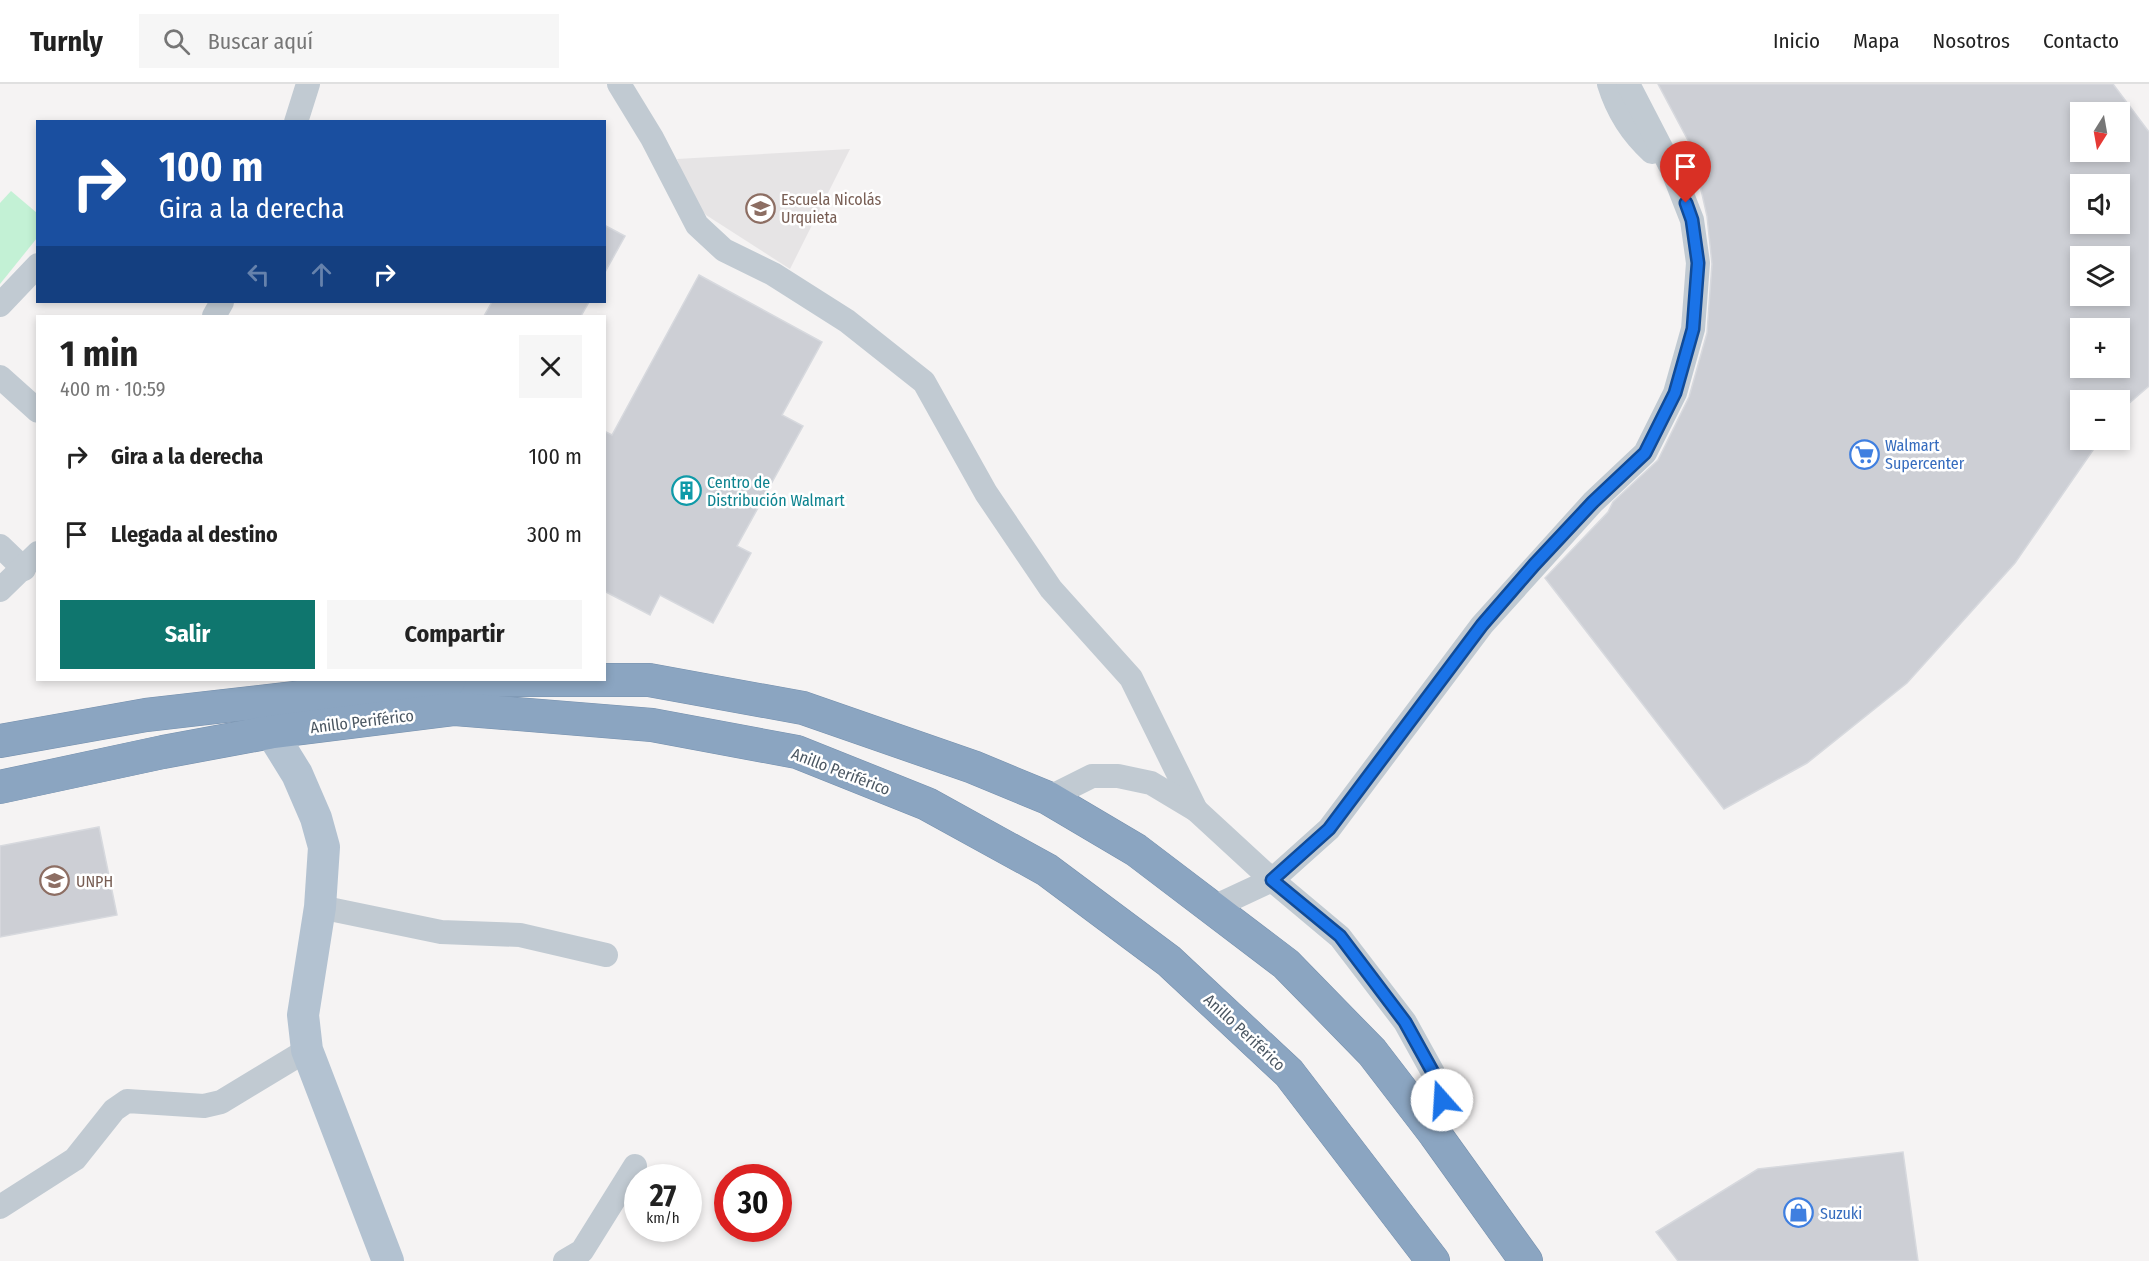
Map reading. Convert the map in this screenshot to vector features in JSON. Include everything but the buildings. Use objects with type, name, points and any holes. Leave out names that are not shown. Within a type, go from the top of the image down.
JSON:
[{"type":"highway","points":[[606,680],[649,680],[803,708],[973,767],[1048,798],[1136,850],[1214,907],[1286,964],[1364,1044],[1435,1134],[1526,1261]]},
{"type":"highway","name":"Anillo Periférico","points":[[0,741],[146,715],[440,681]]},
{"type":"highway","name":"Anillo Periférico","points":[[0,787],[163,752],[271,732],[455,709],[652,725],[797,752],[927,804],[1047,870],[1168,961],[1289,1073],[1433,1261]]},
{"type":"main road","points":[[271,732],[297,774],[316,818],[324,847],[320,907],[303,1015],[307,1050],[388,1261]]},
{"type":"street","points":[[297,120],[308,84]]},
{"type":"street","points":[[619,84],[652,138],[697,225],[724,250],[773,274],[847,321],[924,382],[986,493],[1051,589],[1131,678],[1196,810]]},
{"type":"street","points":[[1609,84],[1614,101],[1630,128],[1672,169]]},
{"type":"street","points":[[1214,907],[1272,880],[1329,829],[1482,625],[1593,502],[1645,453],[1675,393],[1693,329],[1698,263],[1692,220],[1672,169],[1628,84]]},
{"type":"street","points":[[0,305],[36,267]]},
{"type":"street","points":[[0,377],[36,409]]},
{"type":"street","points":[[0,546],[31,561],[0,590]]},
{"type":"street","points":[[1048,798],[1092,776],[1118,776],[1150,783],[1196,810],[1272,880],[1340,936],[1405,1022],[1441,1087],[1444,1114],[1435,1134]]},
{"type":"street","points":[[320,907],[441,932],[520,935],[606,955]]},
{"type":"street","points":[[0,1207],[75,1159],[114,1110],[127,1101],[204,1106],[221,1102],[307,1050]]},
{"type":"street","points":[[565,1261],[582,1251],[624,1184]]},
{"type":"shaded area","name":"Escuela Nicolás Urquieta","points":[[850,149],[790,269],[706,215],[692,200],[677,159]]},
{"type":"green space","points":[[11,191],[36,212],[36,239],[0,284],[0,203]]},
{"type":"place","name":"Escuela Nicolás Urquieta","points":[[760,208]]},
{"type":"place","name":"Walmart Supercenter","points":[[1864,454]]},
{"type":"place","name":"Centro de Distribución Walmart","points":[[686,491]]},
{"type":"place","name":"UNPH","points":[[55,881]]},
{"type":"place","name":"Suzuki","points":[[1799,1213]]},
{"type":"route","points":[[1442,1100],[1441,1087],[1405,1022],[1340,936],[1272,880],[1329,829],[1482,625],[1534,565],[1593,502],[1645,453],[1675,393],[1693,329],[1698,263],[1692,220],[1686,203]]}]
